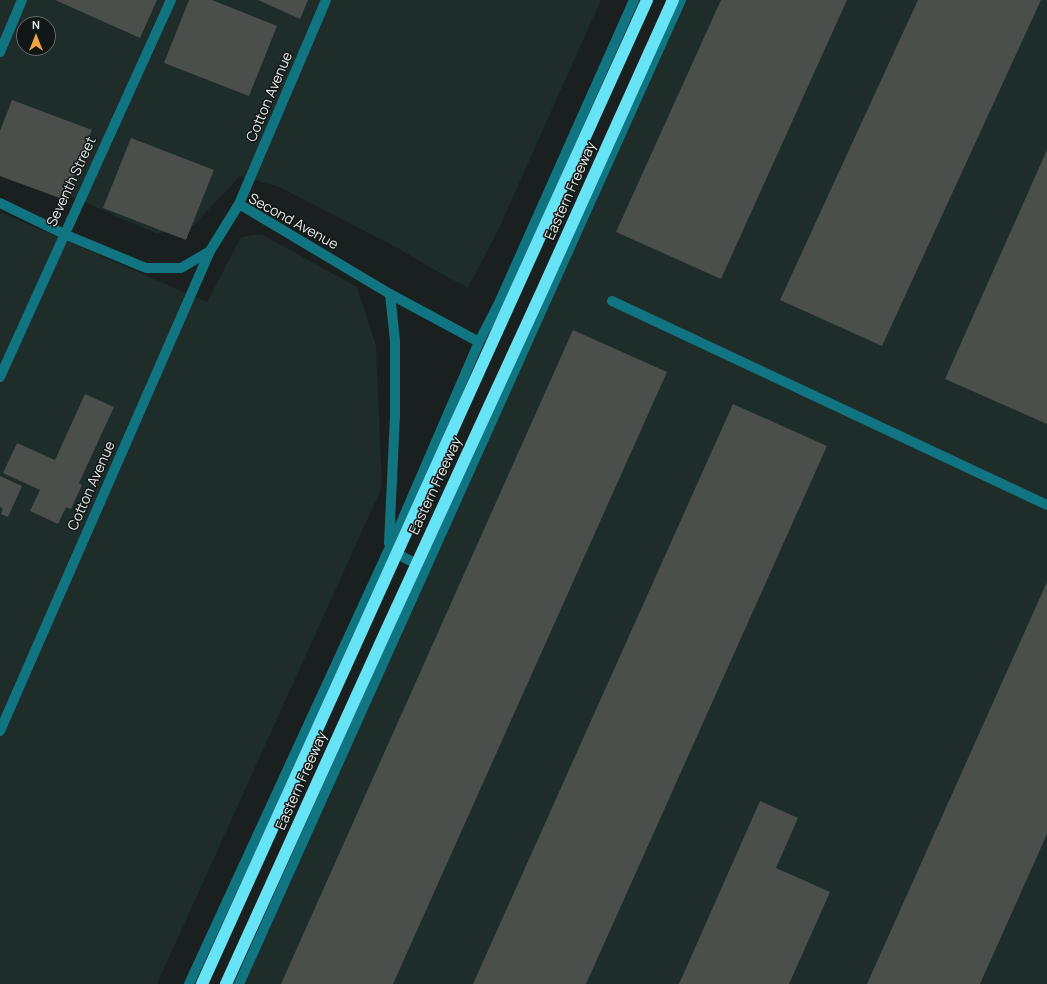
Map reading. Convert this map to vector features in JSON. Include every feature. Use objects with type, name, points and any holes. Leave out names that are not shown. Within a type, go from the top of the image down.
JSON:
[{"type":"highway","name":"Eastern Freeway","points":[[202,984],[647,0]]},
{"type":"highway","name":"Eastern Freeway","points":[[226,984],[673,0]]},
{"type":"street","points":[[0,52],[22,0]]},
{"type":"street","name":"Seventh Street","points":[[0,377],[171,0]]},
{"type":"street","name":"Cotton Avenue","points":[[239,204],[326,0]]},
{"type":"street","points":[[189,984],[401,523],[479,342],[502,296],[634,0]]},
{"type":"street","points":[[239,984],[681,0]]},
{"type":"street","name":"Second Avenue","points":[[0,203],[64,234],[146,268],[181,268],[210,251],[239,204],[390,294],[479,342]]},
{"type":"street","name":"Cotton Avenue","points":[[0,731],[210,251]]},
{"type":"street","points":[[389,549],[395,416],[395,341],[390,294]]},
{"type":"street","points":[[612,301],[1047,505]]},
{"type":"street","points":[[389,549],[426,570]]},
{"type":"shaded area","points":[[0,0],[601,0],[499,228],[468,288],[394,246],[279,187],[240,176],[194,225],[157,234],[0,165]]},
{"type":"shaded area","points":[[685,0],[1047,0],[1047,984],[242,984]]},
{"type":"shaded area","points":[[0,212],[207,302],[241,237],[261,234],[357,287],[376,346],[382,487],[157,984],[0,984]]},
{"type":"building","points":[[55,0],[157,0],[140,38]]},
{"type":"building","points":[[189,0],[212,0],[277,26],[249,96],[164,63]]},
{"type":"building","points":[[258,0],[308,0],[300,19]]},
{"type":"building","points":[[721,0],[847,0],[721,279],[616,232]]},
{"type":"building","points":[[918,0],[1041,0],[882,346],[780,300]]},
{"type":"building","points":[[12,100],[92,130],[65,200],[0,176],[0,131]]},
{"type":"building","points":[[131,138],[214,170],[186,240],[103,208]]},
{"type":"building","points":[[1047,150],[1047,424],[945,379]]},
{"type":"building","points":[[573,330],[667,372],[393,984],[281,984]]},
{"type":"building","points":[[85,394],[114,407],[79,483],[82,485],[71,509],[66,507],[58,524],[30,511],[40,490],[3,473],[17,443],[55,460]]},
{"type":"building","points":[[733,404],[827,446],[586,984],[473,984]]},
{"type":"building","points":[[0,476],[22,486],[8,517],[1,514],[3,509],[0,507]]},
{"type":"building","points":[[1047,582],[1047,834],[980,984],[867,984]]},
{"type":"building","points":[[760,801],[798,818],[776,868],[830,892],[789,984],[679,984]]}]
